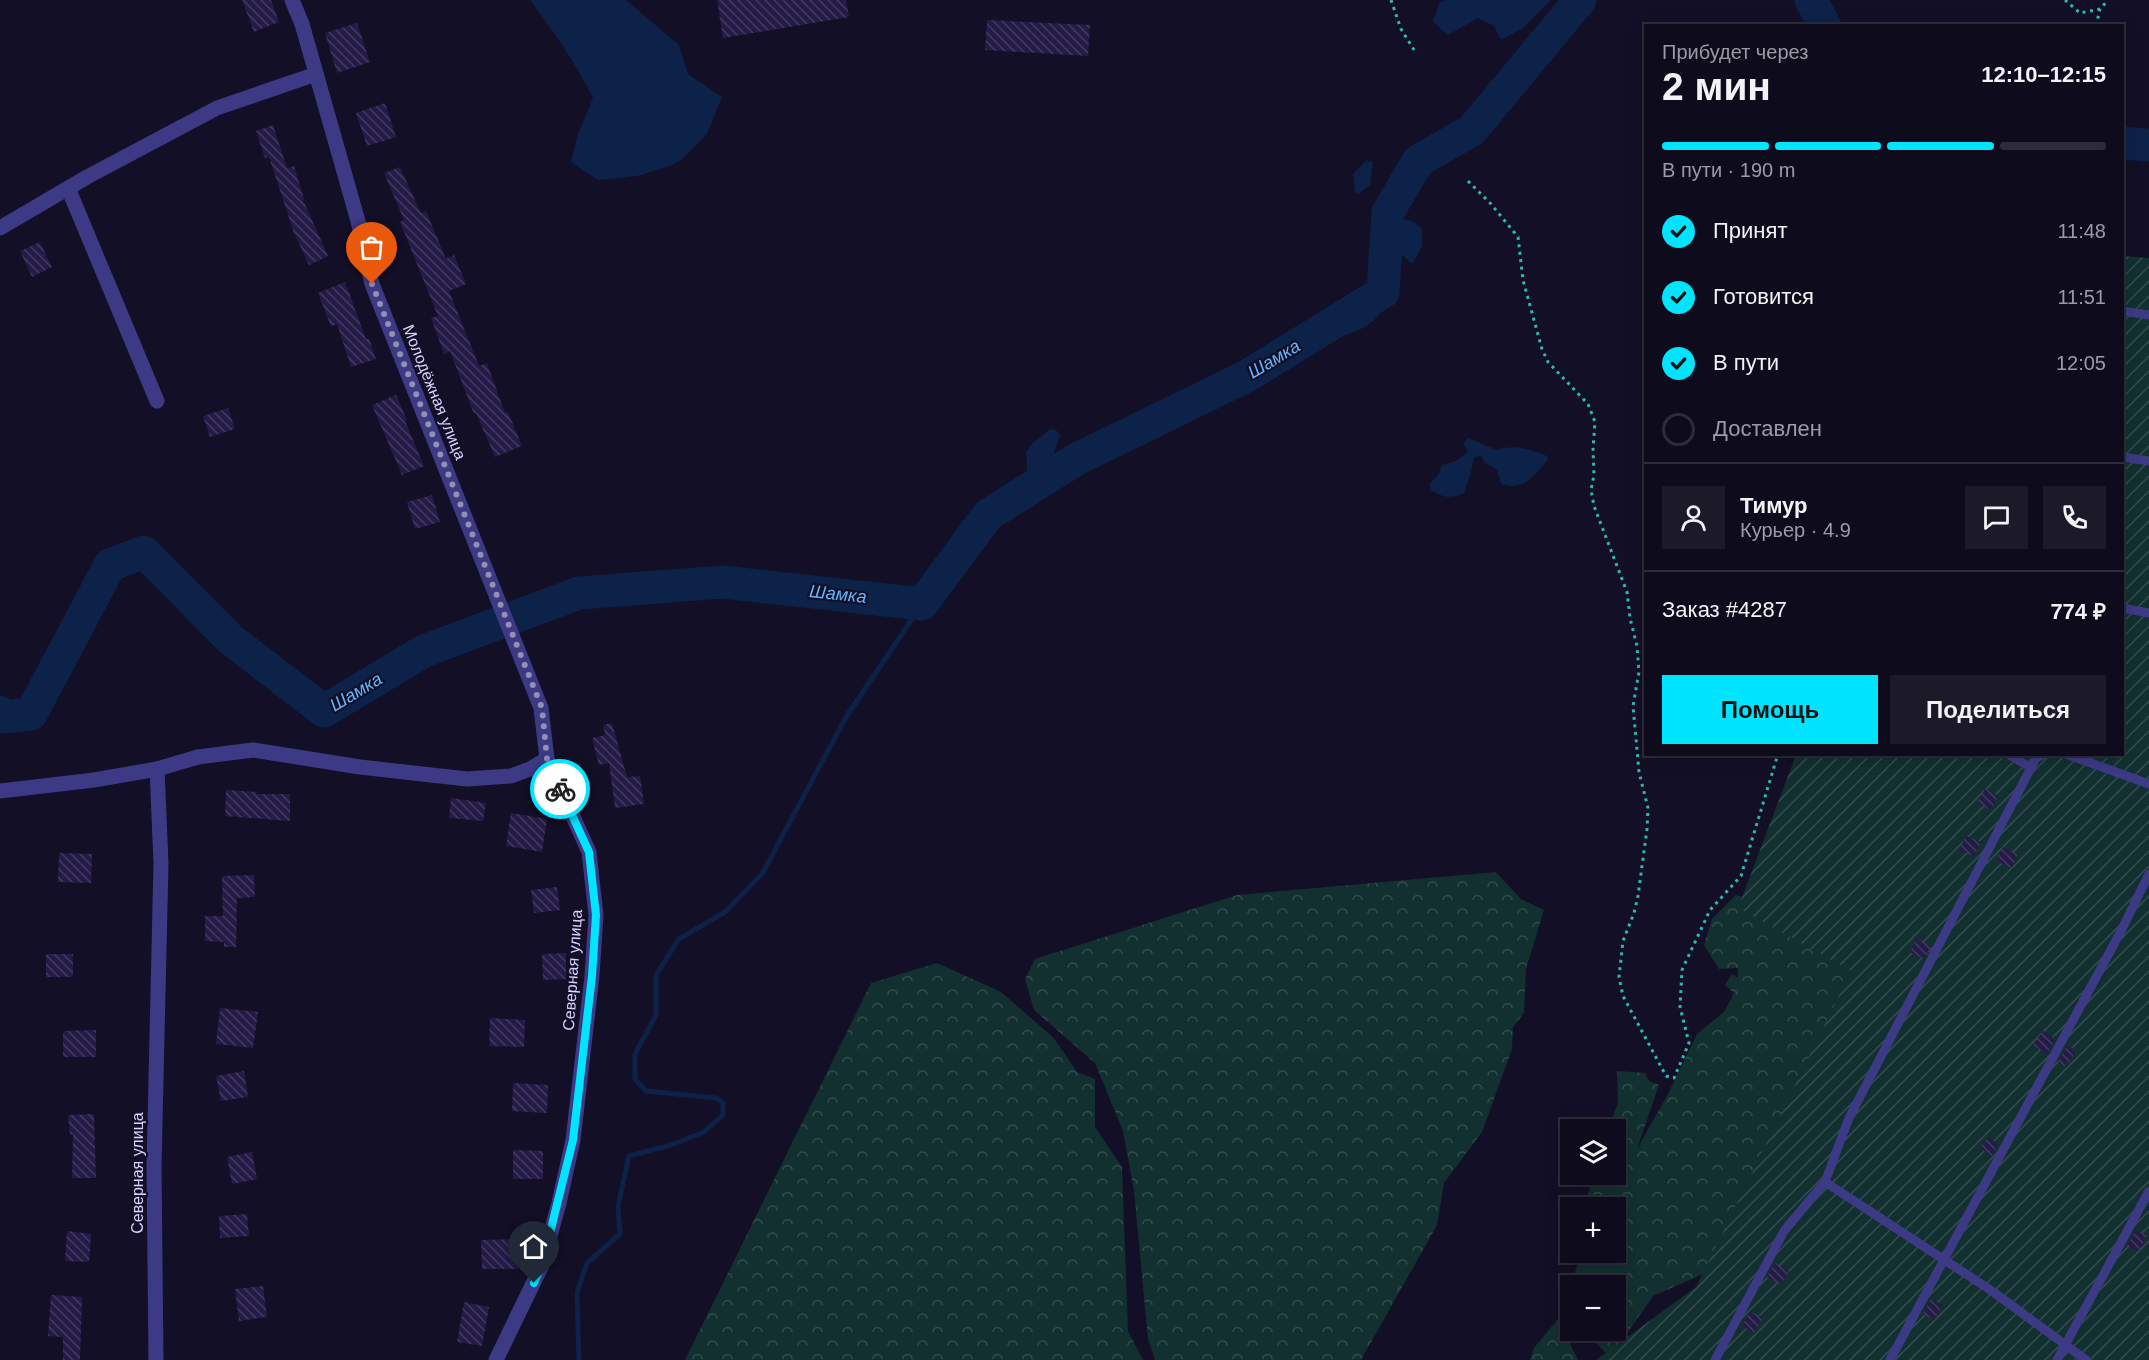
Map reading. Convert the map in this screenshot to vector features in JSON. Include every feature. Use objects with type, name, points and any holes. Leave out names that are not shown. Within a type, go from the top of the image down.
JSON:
[{"type":"street","name":"Молодёжная улица","points":[[292,0],[302,24],[358,221],[372,284],[542,708],[547,759]]},
{"type":"street","points":[[0,228],[68,188],[217,108],[316,74]]},
{"type":"street","points":[[68,188],[157,401]]},
{"type":"street","points":[[0,791],[157,770],[198,757],[253,750],[360,767],[467,779],[511,776],[547,759]]},
{"type":"street","name":"Северная улица","points":[[496,1360],[542,1265],[559,1203],[573,1140],[592,976],[596,915],[589,852],[547,759]]},
{"type":"street","name":"Северная улица","points":[[156,1360],[154,1166],[161,863],[157,770]]},
{"type":"lane","points":[[2124,311],[2149,315]]},
{"type":"lane","points":[[2124,457],[2149,461]]},
{"type":"lane","points":[[2124,608],[2149,613]]},
{"type":"lane","points":[[2011,756],[2031,768]]},
{"type":"lane","points":[[1714,1360],[1784,1232],[1825,1182],[1849,1118],[2036,758],[2040,756]]},
{"type":"lane","points":[[2072,756],[2149,784]]},
{"type":"lane","points":[[1890,1360],[2121,931],[2149,874]]},
{"type":"lane","points":[[1825,1182],[1992,1291],[2086,1360]]},
{"type":"lane","points":[[2058,1360],[2149,1191]]},
{"type":"path","points":[[1390,0],[1401,29],[1416,53]]},
{"type":"path","points":[[2065,0],[2079,13],[2100,9]]},
{"type":"path","points":[[2096,24],[2100,9],[2108,0]]},
{"type":"path","points":[[1468,181],[1491,204],[1518,237],[1523,280],[1542,349],[1548,362],[1588,404],[1595,422],[1594,475],[1591,490],[1594,506],[1627,592],[1637,646],[1639,672],[1633,706],[1639,772],[1648,808],[1638,896],[1623,941],[1619,977],[1623,996],[1666,1076],[1674,1078],[1689,1042],[1680,1007],[1682,970],[1710,910],[1741,876],[1777,756]]},
{"type":"green space","points":[[2124,256],[2149,258],[2149,1360],[1596,1360],[1622,1341],[1626,1341],[1626,1338],[1696,1287],[1851,971],[1738,908],[1796,756],[2124,756]]},
{"type":"green space","points":[[1496,872],[1521,899],[1544,910],[1526,969],[1524,1013],[1513,1027],[1512,1049],[1482,1132],[1444,1183],[1437,1225],[1361,1360],[1155,1360],[1148,1339],[1134,1191],[1123,1131],[1095,1063],[1034,1010],[1025,979],[1035,959],[1237,895]]},
{"type":"green space","points":[[1736,895],[1764,903],[1858,948],[1852,978],[1710,1271],[1653,1296],[1626,1335],[1626,1275],[1574,1275],[1578,1263],[1626,1263],[1626,1197],[1587,1197],[1591,1185],[1626,1185],[1626,1119],[1612,1119],[1618,1103],[1617,1071],[1645,1073],[1649,1081],[1659,1085],[1637,1149],[1667,1096],[1697,1034],[1724,1012],[1734,993],[1725,985],[1732,974],[1738,978],[1738,968],[1719,969],[1704,945],[1712,919]]},
{"type":"green space","points":[[937,963],[1001,992],[1053,1037],[1077,1072],[1095,1079],[1095,1127],[1122,1167],[1128,1331],[1143,1360],[685,1360],[871,983]]},
{"type":"green space","points":[[1558,1319],[1560,1341],[1569,1341],[1578,1360],[1530,1360],[1534,1348]]},
{"type":"green space","points":[[1595,1341],[1622,1341],[1610,1358]]},
{"type":"water","points":[[530,0],[626,0],[679,45],[688,74],[722,97],[707,134],[681,160],[670,166],[637,176],[598,180],[571,162],[578,134],[593,98],[564,48]]},
{"type":"water","points":[[1445,0],[1551,0],[1523,28],[1501,40],[1494,26],[1478,18],[1448,35],[1433,22],[1439,3]]},
{"type":"water","points":[[1366,161],[1373,162],[1370,185],[1358,194],[1355,192],[1353,174]]},
{"type":"water","points":[[1396,216],[1414,222],[1422,229],[1422,246],[1414,262],[1410,263],[1405,257],[1398,255],[1402,237]]},
{"type":"water","points":[[1383,300],[1385,306],[1369,324],[1346,334],[1330,333],[1331,322],[1347,315],[1362,314]]},
{"type":"water","points":[[1050,429],[1056,430],[1060,435],[1051,463],[1036,475],[1040,491],[1029,496],[1026,452]]},
{"type":"water","points":[[1468,438],[1497,450],[1510,447],[1528,449],[1547,456],[1548,460],[1528,481],[1509,486],[1501,484],[1497,470],[1484,462],[1481,455],[1474,458],[1464,493],[1447,497],[1431,490],[1430,483],[1438,475],[1442,465],[1456,461],[1468,452],[1463,443]]},
{"type":"building","points":[[242,0],[271,0],[279,22],[254,32]]},
{"type":"building","points":[[717,0],[846,0],[849,17],[723,38]]},
{"type":"building","points":[[987,20],[1090,25],[1088,56],[985,50]]},
{"type":"building","points":[[357,23],[370,62],[337,73],[325,33]]},
{"type":"building","points":[[385,103],[396,137],[367,146],[356,113]]},
{"type":"building","points":[[273,125],[287,168],[294,166],[303,200],[328,256],[309,265],[294,233],[269,157],[265,158],[256,131]]},
{"type":"building","points":[[400,167],[421,213],[426,211],[446,259],[454,255],[466,284],[449,291],[479,366],[487,363],[505,413],[508,412],[522,446],[495,457],[476,413],[474,414],[450,351],[444,354],[431,318],[438,316],[400,222],[404,220],[384,173]]},
{"type":"building","points":[[40,242],[52,267],[32,277],[20,251]]},
{"type":"building","points":[[345,282],[366,339],[369,338],[376,359],[351,367],[337,324],[331,327],[318,293]]},
{"type":"building","points":[[396,395],[424,466],[402,475],[372,405]]},
{"type":"building","points":[[228,408],[235,429],[210,437],[203,416]]},
{"type":"building","points":[[432,495],[440,522],[415,529],[407,502]]},
{"type":"building","points":[[612,723],[627,777],[640,776],[644,804],[615,808],[609,763],[599,765],[592,738],[605,735],[603,725]]},
{"type":"building","points":[[1985,789],[1998,796],[1991,810],[1977,803]]},
{"type":"building","points":[[226,790],[257,792],[256,794],[290,794],[290,821],[225,816]]},
{"type":"building","points":[[451,798],[486,803],[483,821],[449,818]]},
{"type":"building","points":[[511,813],[547,819],[542,852],[506,846]]},
{"type":"building","points":[[1966,836],[1981,842],[1974,856],[1959,850]]},
{"type":"building","points":[[2003,847],[2018,854],[2012,868],[1996,861]]},
{"type":"building","points":[[59,853],[92,854],[91,883],[58,882]]},
{"type":"building","points":[[254,875],[255,897],[237,898],[236,947],[224,947],[224,942],[205,941],[205,916],[223,916],[222,876]]},
{"type":"building","points":[[557,887],[560,910],[534,913],[531,890]]},
{"type":"building","points":[[1917,938],[1931,946],[1924,959],[1910,952]]},
{"type":"building","points":[[566,953],[566,979],[543,980],[542,954]]},
{"type":"building","points":[[46,954],[73,954],[73,977],[46,977]]},
{"type":"building","points":[[220,1008],[258,1012],[253,1048],[216,1044]]},
{"type":"building","points":[[490,1018],[525,1020],[524,1047],[489,1046]]},
{"type":"building","points":[[96,1030],[96,1057],[63,1057],[63,1031]]},
{"type":"building","points":[[2043,1031],[2055,1039],[2047,1054],[2033,1045]]},
{"type":"building","points":[[2067,1046],[2076,1050],[2064,1067],[2058,1062]]},
{"type":"building","points":[[244,1071],[248,1097],[221,1101],[216,1076]]},
{"type":"building","points":[[513,1083],[548,1085],[547,1113],[512,1111]]},
{"type":"building","points":[[94,1114],[96,1178],[72,1178],[73,1134],[70,1135],[68,1115]]},
{"type":"building","points":[[1988,1137],[1998,1144],[1992,1156],[1980,1148]]},
{"type":"building","points":[[513,1150],[543,1151],[543,1179],[513,1179]]},
{"type":"building","points":[[252,1152],[257,1179],[232,1184],[227,1157]]},
{"type":"building","points":[[247,1214],[249,1236],[220,1238],[219,1216]]},
{"type":"building","points":[[2136,1230],[2147,1235],[2139,1251],[2127,1246]]},
{"type":"building","points":[[67,1231],[91,1234],[89,1262],[65,1261]]},
{"type":"building","points":[[518,1239],[518,1269],[482,1269],[481,1240]]},
{"type":"building","points":[[1775,1263],[1789,1271],[1781,1285],[1767,1277]]},
{"type":"building","points":[[263,1286],[267,1317],[239,1321],[235,1289]]},
{"type":"building","points":[[51,1295],[82,1297],[80,1360],[63,1360],[63,1337],[48,1336]]},
{"type":"building","points":[[1931,1299],[1943,1305],[1934,1320],[1923,1314]]},
{"type":"building","points":[[464,1302],[489,1307],[482,1346],[457,1342]]},
{"type":"building","points":[[1750,1311],[1763,1318],[1754,1333],[1742,1326]]},
{"type":"waterway","name":"Шамка","points":[[0,712],[4,717],[31,714],[110,565],[144,552],[230,639],[324,711],[424,651],[579,593],[723,582],[922,604],[988,515],[1075,460],[1247,376],[1383,292],[1388,212],[1418,161],[1472,130],[1580,0]]},
{"type":"waterway","name":"Шамка","points":[[1811,0],[1824,24]]},
{"type":"waterway","name":"Шамка","points":[[2124,143],[2149,145]]},
{"type":"waterway","points":[[579,1360],[577,1292],[587,1263],[620,1234],[618,1206],[629,1156],[671,1145],[704,1132],[723,1115],[723,1103],[716,1098],[646,1091],[635,1079],[635,1054],[656,1015],[656,975],[679,939],[725,912],[762,874],[846,717],[922,604]]},
{"type":"way so far","points":[[372,284],[542,708],[547,759],[560,789]]},
{"type":"route","points":[[534,1283],[542,1265],[559,1203],[573,1140],[592,976],[596,915],[589,852],[560,789]]}]
